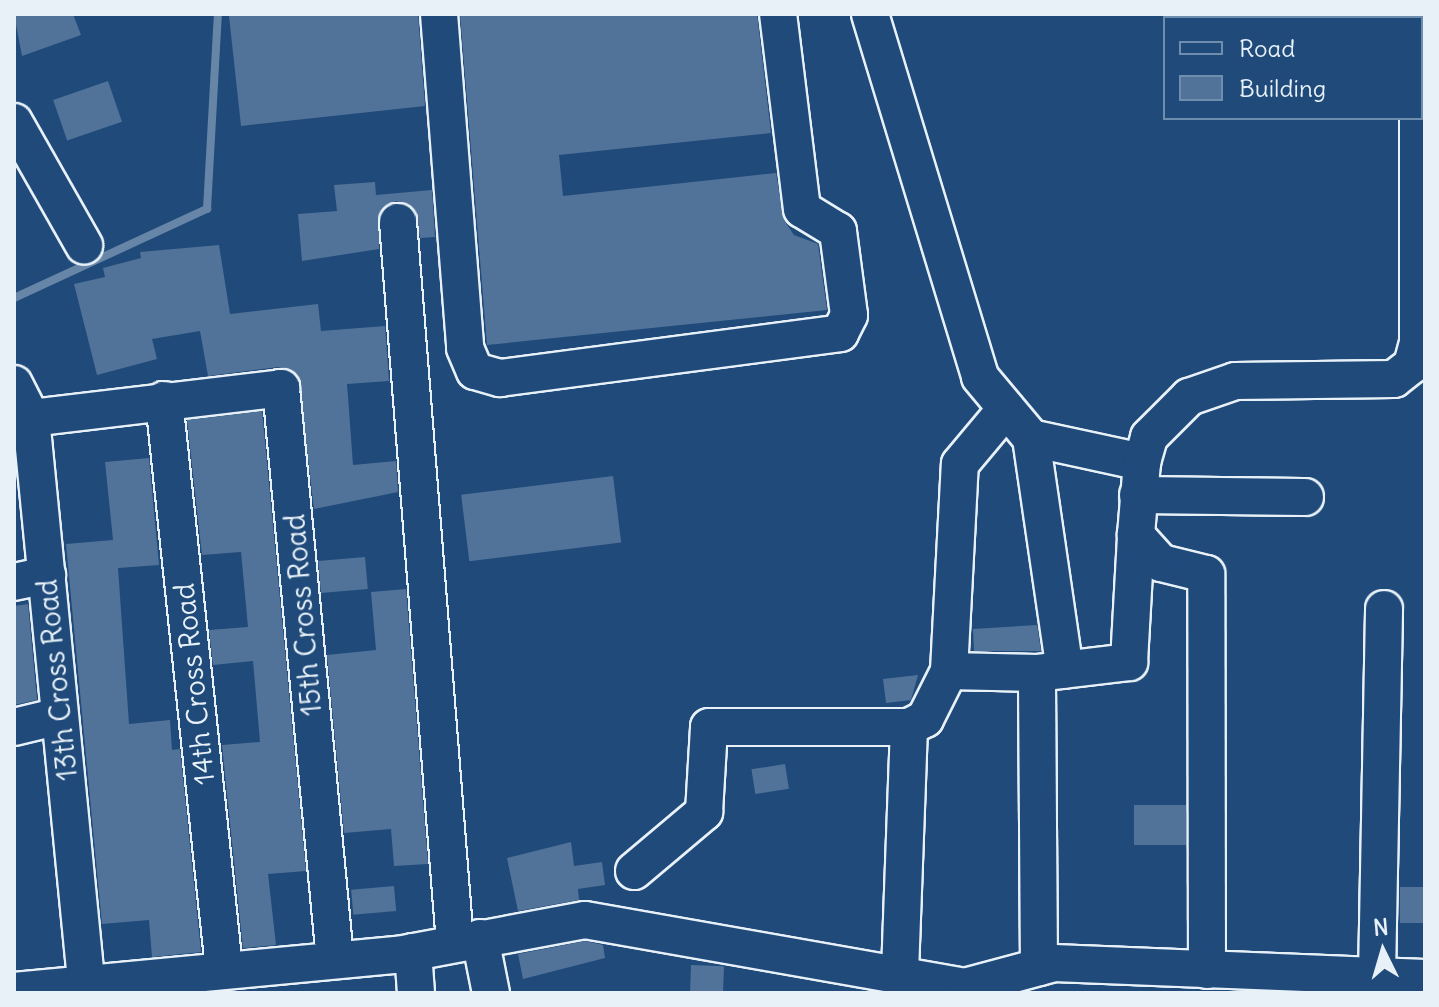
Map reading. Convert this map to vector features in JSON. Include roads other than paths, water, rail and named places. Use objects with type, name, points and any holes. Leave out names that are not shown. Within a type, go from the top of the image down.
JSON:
[{"type":"street","points":[[439,14],[465,348],[475,371],[500,378],[840,333],[849,315],[838,231],[802,209],[778,14]]},
{"type":"street","points":[[870,14],[980,377],[1031,438],[1140,479],[1305,497]]},
{"type":"street","points":[[949,671],[1051,672],[1129,662],[1140,479],[1149,437],[1189,397],[1235,381],[1394,379],[1412,365],[1418,342],[1418,120]]},
{"type":"street","points":[[17,134],[84,245]]},
{"type":"street","points":[[398,222],[468,941],[491,993]]},
{"type":"street","name":"13th Cross Road","points":[[14,384],[26,438],[30,579],[60,716],[86,980]]},
{"type":"street","name":"15th Cross Road","points":[[164,400],[281,388],[335,959]]},
{"type":"street","points":[[26,438],[164,400]]},
{"type":"street","name":"14th Cross Road","points":[[164,400],[224,968]]},
{"type":"street","points":[[634,871],[704,812],[709,727],[909,727],[925,719],[949,671],[960,464],[1006,409]]},
{"type":"street","points":[[1031,438],[1051,672],[1039,967]]},
{"type":"street","points":[[1136,535],[1161,563],[1206,574],[1207,970]]},
{"type":"street","points":[[1377,976],[1384,609]]},
{"type":"street","points":[[14,727],[60,716]]},
{"type":"street","points":[[900,975],[909,727]]},
{"type":"street","points":[[14,991],[86,980],[413,952],[585,920],[900,975],[966,990],[1039,967],[1097,978],[1207,970],[1317,984],[1377,976],[1425,978]]},
{"type":"street","points":[[413,952],[416,993]]},
{"type":"waterway","points":[[14,298],[207,209],[218,14]]}]
